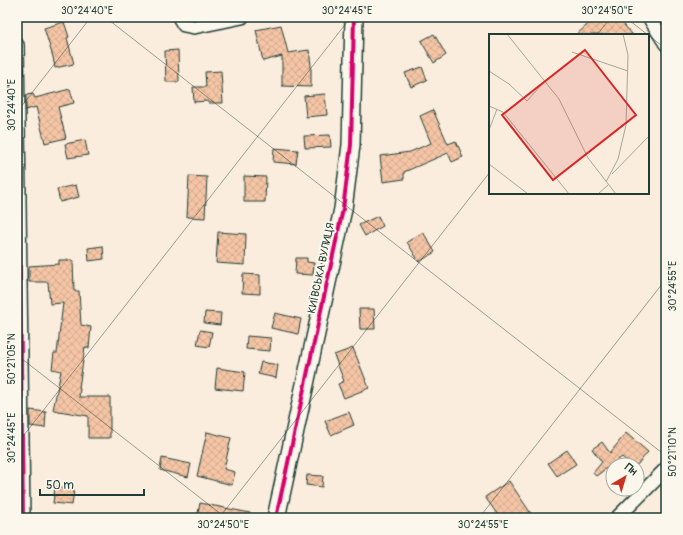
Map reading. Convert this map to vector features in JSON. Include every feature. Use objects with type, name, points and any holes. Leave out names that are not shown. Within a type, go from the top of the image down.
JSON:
[{"type":"street","points":[[179,17],[184,25],[194,27],[242,17]]},
{"type":"street","name":"КИЇВСЬКА ВУЛИЦЯ","points":[[276,518],[343,209],[351,145],[354,17]]},
{"type":"street","points":[[649,17],[666,44]]},
{"type":"street","points":[[17,45],[24,518]]},
{"type":"street","points":[[617,518],[666,469]]},
{"type":"building","points":[[596,17],[617,17],[632,34],[577,34]]},
{"type":"building","points":[[64,22],[69,37],[67,38],[74,64],[55,68],[44,28]]},
{"type":"building","points":[[281,25],[288,53],[309,50],[311,87],[282,86],[282,56],[263,61],[256,30]]},
{"type":"building","points":[[434,34],[446,55],[434,63],[421,41]]},
{"type":"building","points":[[178,50],[179,82],[166,82],[165,51]]},
{"type":"building","points":[[422,67],[427,80],[411,87],[405,73]]},
{"type":"building","points":[[221,71],[223,103],[208,103],[208,101],[194,102],[193,87],[206,87],[205,72]]},
{"type":"building","points":[[70,89],[74,103],[58,107],[66,138],[45,143],[36,107],[26,110],[26,95],[33,94],[35,98]]},
{"type":"building","points":[[325,94],[327,115],[306,117],[304,96]]},
{"type":"building","points":[[433,110],[448,144],[456,141],[463,157],[452,162],[448,153],[404,172],[404,179],[383,182],[380,156],[410,152],[431,143],[420,116]]},
{"type":"building","points":[[330,135],[331,147],[305,148],[304,136]]},
{"type":"building","points":[[85,140],[88,155],[68,158],[65,144]]},
{"type":"building","points":[[274,148],[298,150],[296,164],[273,162]]},
{"type":"building","points":[[189,176],[207,177],[205,218],[187,217]]},
{"type":"building","points":[[244,176],[266,177],[265,202],[244,202]]},
{"type":"building","points":[[76,185],[79,197],[60,202],[57,189]]},
{"type":"building","points":[[378,216],[383,226],[365,236],[359,225]]},
{"type":"building","points":[[218,232],[246,234],[245,265],[216,263]]},
{"type":"building","points":[[423,232],[435,252],[419,262],[407,242]]},
{"type":"building","points":[[103,246],[104,259],[89,261],[88,248]]},
{"type":"building","points":[[296,258],[307,258],[307,262],[314,263],[313,275],[295,274]]},
{"type":"building","points":[[59,260],[73,260],[74,291],[79,291],[81,325],[91,327],[89,348],[85,347],[79,397],[110,397],[110,438],[88,438],[88,416],[53,410],[61,371],[52,369],[54,353],[57,353],[63,303],[50,304],[48,282],[29,282],[29,266],[59,264]]},
{"type":"building","points":[[243,274],[260,275],[260,294],[242,293]]},
{"type":"building","points":[[359,309],[374,309],[375,329],[360,329]]},
{"type":"building","points":[[205,312],[221,313],[220,325],[204,323]]},
{"type":"building","points":[[275,313],[301,319],[298,334],[271,328]]},
{"type":"building","points":[[200,330],[212,332],[209,347],[197,345]]},
{"type":"building","points":[[247,336],[271,338],[270,351],[246,349]]},
{"type":"building","points":[[353,348],[369,388],[344,398],[338,384],[344,381],[334,355]]},
{"type":"building","points":[[261,362],[278,365],[276,378],[258,374]]},
{"type":"building","points":[[217,368],[245,372],[243,391],[215,388]]},
{"type":"building","points":[[30,410],[46,412],[45,428],[30,426]]},
{"type":"building","points":[[349,412],[354,425],[331,435],[325,421]]},
{"type":"building","points":[[207,432],[231,438],[224,469],[235,472],[232,485],[197,476]]},
{"type":"building","points":[[626,433],[648,452],[644,457],[605,457],[605,469],[596,476],[593,473],[602,462],[592,449],[602,442],[610,453]]},
{"type":"building","points":[[567,450],[576,464],[557,476],[548,463]]},
{"type":"building","points":[[162,458],[191,464],[188,477],[160,470]]},
{"type":"building","points":[[307,475],[323,476],[322,487],[306,485]]},
{"type":"building","points":[[509,481],[534,518],[500,518],[485,497]]},
{"type":"building","points":[[55,487],[74,490],[72,505],[53,503]]},
{"type":"building","points":[[200,503],[250,513],[249,518],[197,518]]},
{"type":"cycle path","points":[[276,518],[343,209],[351,145],[354,17]]},
{"type":"cycle path","points":[[17,45],[23,518]]}]
